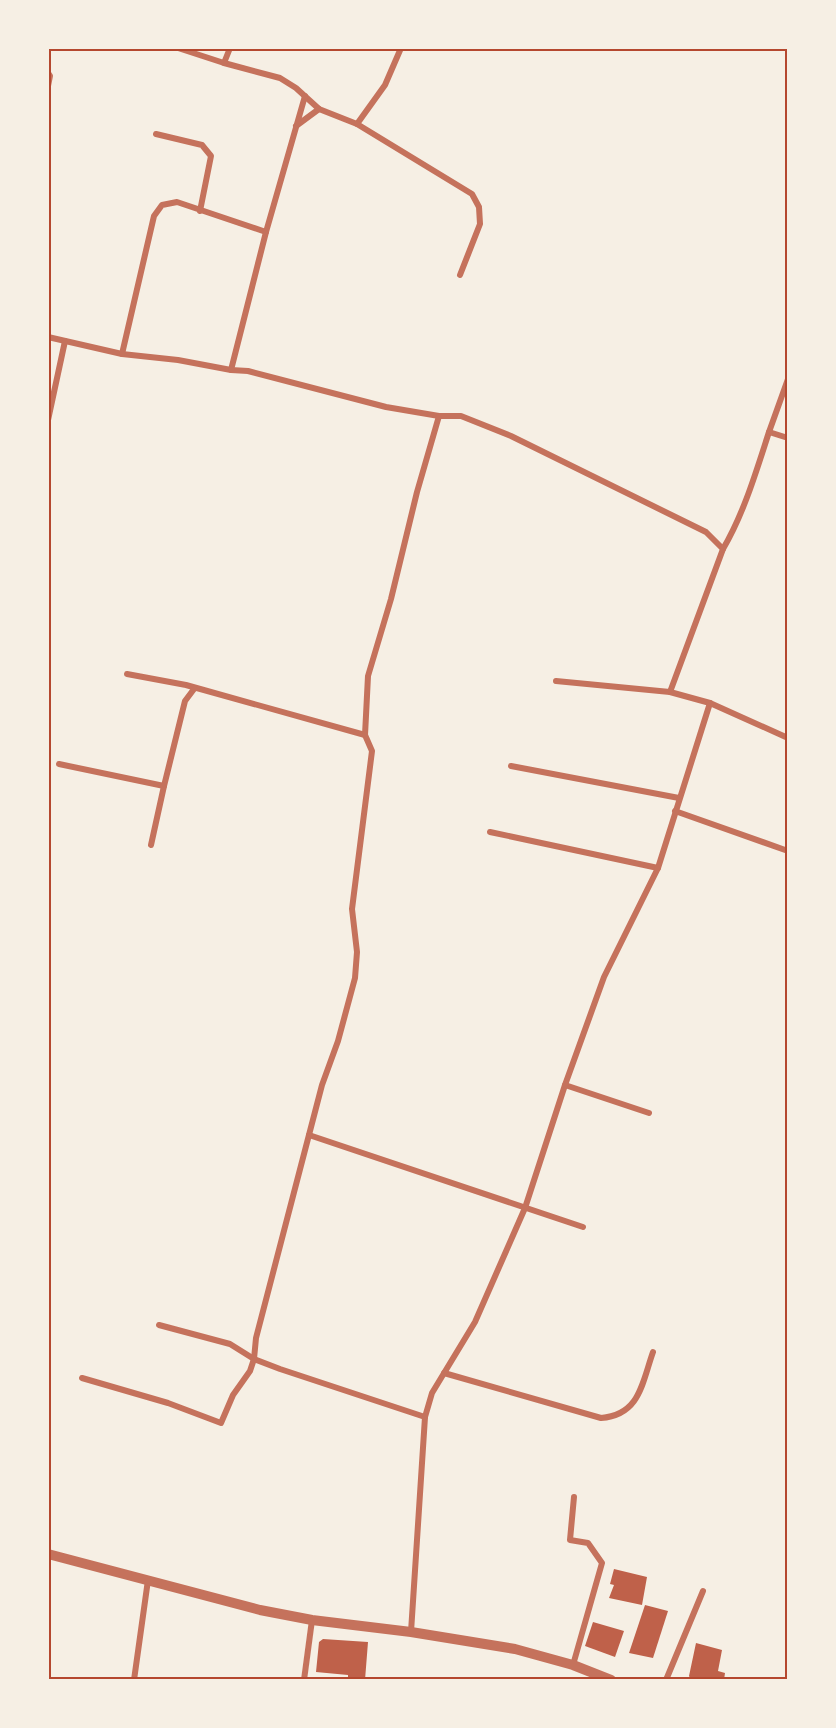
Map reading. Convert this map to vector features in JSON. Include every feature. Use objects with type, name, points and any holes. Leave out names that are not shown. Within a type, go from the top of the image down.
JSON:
[{"type":"street","points":[[178,48],[279,78],[319,109],[357,124],[472,194],[479,207],[480,224],[460,275]]},
{"type":"street","points":[[224,63],[230,48]]},
{"type":"street","points":[[357,124],[386,85],[401,48]]},
{"type":"street","points":[[48,73],[50,76],[48,86]]},
{"type":"street","points":[[231,370],[266,232],[305,96]]},
{"type":"street","points":[[296,127],[319,109]]},
{"type":"street","points":[[156,134],[202,144],[211,156],[200,211]]},
{"type":"street","points":[[122,354],[157,210],[162,204],[177,202],[266,232]]},
{"type":"street","points":[[48,337],[122,354],[248,371],[386,407],[440,416],[461,416],[511,436],[706,532],[723,549]]},
{"type":"street","points":[[48,420],[65,341]]},
{"type":"street","points":[[670,692],[723,549],[751,489],[788,379]]},
{"type":"street","points":[[82,1378],[168,1403],[221,1423],[233,1395],[250,1371],[256,1338],[324,1076],[341,1030],[355,978],[357,952],[352,909],[372,751],[364,735],[368,676],[391,599],[417,492],[440,416]]},
{"type":"street","points":[[769,432],[788,438]]},
{"type":"street","points":[[127,674],[186,685],[364,735]]},
{"type":"street","points":[[556,681],[670,692],[710,704],[788,738]]},
{"type":"street","points":[[151,845],[185,701],[194,689]]},
{"type":"street","points":[[411,1632],[425,1417],[432,1393],[475,1322],[525,1208],[565,1085],[604,977],[658,868],[710,704]]},
{"type":"street","points":[[59,764],[164,786]]},
{"type":"street","points":[[511,766],[680,798]]},
{"type":"street","points":[[675,811],[788,851]]},
{"type":"street","points":[[490,832],[658,868]]},
{"type":"street","points":[[565,1085],[649,1113]]},
{"type":"street","points":[[309,1135],[583,1227]]},
{"type":"street","points":[[159,1325],[230,1344],[254,1359],[280,1369],[425,1417]]},
{"type":"street","points":[[444,1373],[602,1418],[626,1411],[631,1407],[653,1353]]},
{"type":"street","points":[[573,1665],[602,1563],[588,1543],[570,1540],[574,1497]]},
{"type":"street","points":[[48,1554],[260,1610],[312,1620],[411,1632],[515,1649],[573,1665],[611,1680]]},
{"type":"street","points":[[134,1680],[148,1580]]},
{"type":"street","points":[[666,1680],[703,1591]]},
{"type":"street","points":[[304,1680],[312,1620]]},
{"type":"building","points":[[614,1569],[647,1577],[642,1605],[609,1598],[614,1585],[610,1584]]},
{"type":"building","points":[[645,1605],[668,1611],[653,1658],[629,1653]]},
{"type":"building","points":[[593,1622],[624,1631],[615,1657],[585,1646]]},
{"type":"building","points":[[323,1639],[368,1642],[365,1680],[348,1680],[348,1675],[316,1672],[319,1642]]},
{"type":"building","points":[[696,1643],[722,1650],[718,1671],[725,1673],[724,1680],[691,1680],[689,1676]]}]
